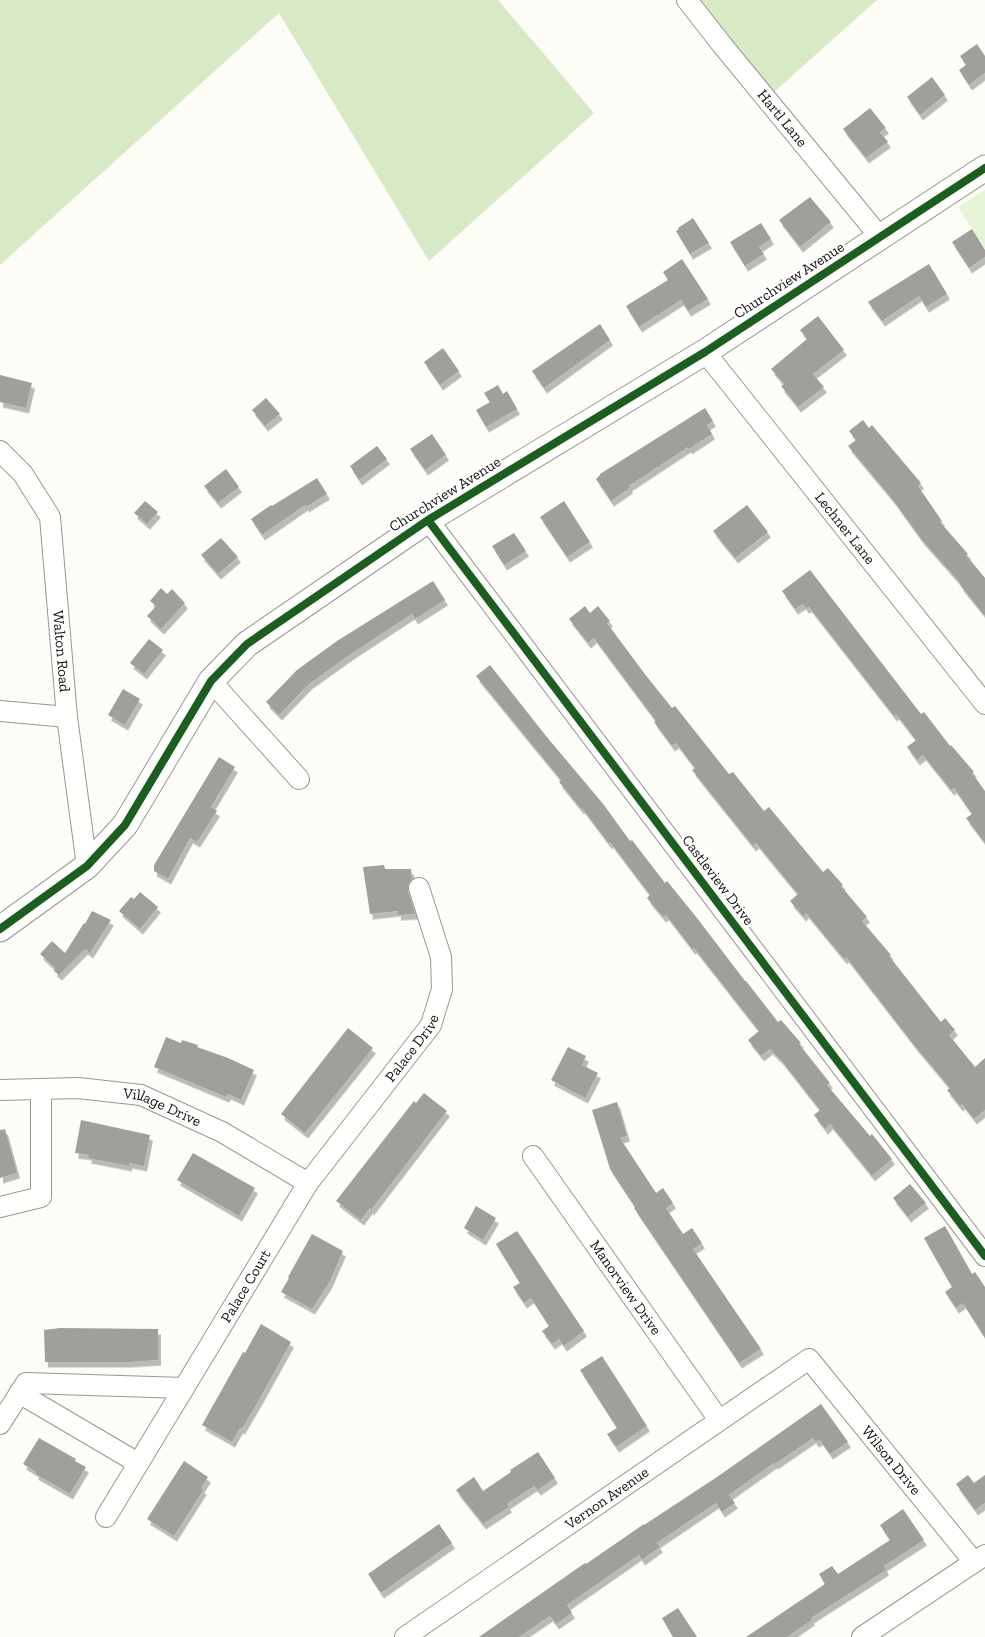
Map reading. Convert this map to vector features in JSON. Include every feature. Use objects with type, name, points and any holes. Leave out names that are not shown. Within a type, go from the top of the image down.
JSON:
[{"type":"street","name":"Hartl Lane","points":[[687,0],[880,237]]},
{"type":"street","name":"Churchview Avenue","points":[[0,929],[87,866],[125,825],[211,681],[247,644],[428,520],[705,352],[985,168]]},
{"type":"street","name":"Lechner Lane","points":[[705,352],[985,704]]},
{"type":"street","name":"Walton Road","points":[[0,451],[23,474],[50,517],[66,717],[87,866]]},
{"type":"street","name":"Castleview Drive","points":[[428,520],[985,1256]]},
{"type":"street","points":[[211,681],[299,779]]},
{"type":"street","points":[[0,711],[66,717]]},
{"type":"street","name":"Palace Drive","points":[[308,1183],[431,1025],[442,989],[441,957],[419,888]]},
{"type":"street","name":"Village Drive","points":[[0,1090],[78,1088],[141,1096],[222,1132],[308,1183]]},
{"type":"street","points":[[0,1207],[41,1197],[41,1089]]},
{"type":"street","name":"Manorview Drive","points":[[532,1156],[719,1420]]},
{"type":"street","name":"Palace Court","points":[[106,1517],[308,1183]]},
{"type":"street","name":"Vernon Avenue","points":[[405,1637],[809,1359]]},
{"type":"street","name":"Wilson Drive","points":[[809,1359],[980,1559]]},
{"type":"street","points":[[0,1424],[26,1384],[184,1388]]},
{"type":"street","points":[[20,1393],[138,1463]]},
{"type":"street","points":[[862,1637],[980,1559]]},
{"type":"green space","points":[[0,0],[498,0],[594,113],[429,261],[279,13],[0,265]]},
{"type":"green space","points":[[689,0],[877,0],[766,99]]},
{"type":"green space","points":[[985,190],[985,249],[958,207]]},
{"type":"building","points":[[977,44],[985,56],[985,73],[969,85],[959,70],[966,65],[960,56]]},
{"type":"building","points":[[932,77],[945,95],[920,115],[907,97]]},
{"type":"building","points":[[870,108],[886,128],[880,132],[888,142],[866,158],[843,129]]},
{"type":"building","points":[[810,197],[831,222],[800,247],[779,220]]},
{"type":"building","points":[[693,218],[709,243],[690,254],[676,231]]},
{"type":"building","points":[[761,223],[771,239],[759,247],[764,254],[745,266],[730,242]]},
{"type":"building","points":[[972,229],[985,250],[985,257],[969,268],[952,242]]},
{"type":"building","points":[[682,259],[708,299],[688,311],[681,300],[639,327],[626,306],[668,280],[663,272]]},
{"type":"building","points":[[929,264],[947,294],[926,307],[919,296],[882,321],[868,302]]},
{"type":"building","points":[[818,316],[844,350],[813,374],[824,387],[798,407],[781,386],[784,384],[771,369],[807,339],[800,330]]},
{"type":"building","points":[[600,324],[610,340],[544,388],[532,371]]},
{"type":"building","points":[[443,348],[459,371],[440,385],[424,362]]},
{"type":"building","points":[[0,375],[32,383],[26,408],[0,402]]},
{"type":"building","points":[[498,385],[503,394],[507,391],[517,409],[486,427],[476,410],[490,402],[484,393]]},
{"type":"building","points":[[266,398],[280,414],[265,426],[252,410]]},
{"type":"building","points":[[705,408],[713,421],[707,425],[712,434],[689,449],[688,447],[629,486],[630,488],[611,501],[596,479],[600,474]]},
{"type":"building","points":[[863,420],[869,428],[872,425],[921,483],[918,486],[942,521],[940,522],[968,554],[966,555],[985,578],[985,616],[961,584],[921,539],[893,500],[848,446],[856,440],[849,431]]},
{"type":"building","points":[[432,434],[446,455],[425,470],[410,449]]},
{"type":"building","points":[[377,446],[387,459],[359,480],[350,466]]},
{"type":"building","points":[[226,469],[239,487],[218,503],[204,486]]},
{"type":"building","points":[[317,478],[327,494],[306,507],[305,505],[262,535],[251,519]]},
{"type":"building","points":[[145,501],[158,512],[147,524],[134,513]]},
{"type":"building","points":[[564,501],[590,542],[567,557],[540,517]]},
{"type":"building","points":[[747,505],[768,532],[735,558],[713,531]]},
{"type":"building","points":[[514,533],[526,551],[504,565],[492,546]]},
{"type":"building","points":[[221,538],[238,557],[218,574],[201,555]]},
{"type":"building","points":[[810,570],[921,714],[924,712],[950,746],[974,772],[972,773],[985,791],[985,843],[966,818],[972,814],[954,788],[951,790],[923,755],[917,760],[907,747],[916,740],[896,714],[894,716],[809,607],[806,608],[803,604],[795,609],[782,591]]},
{"type":"building","points":[[433,581],[445,600],[415,619],[412,614],[351,654],[309,684],[279,715],[266,702],[297,670],[337,641]]},
{"type":"building","points":[[161,588],[167,594],[172,589],[185,603],[161,629],[147,616],[156,606],[150,601]]},
{"type":"building","points":[[585,606],[590,613],[598,606],[610,621],[607,623],[644,673],[672,708],[675,706],[729,774],[733,772],[764,811],[769,807],[823,872],[828,868],[843,885],[841,886],[867,917],[862,921],[891,955],[889,956],[941,1022],[945,1018],[955,1030],[949,1035],[975,1067],[985,1058],[985,1110],[974,1119],[947,1090],[950,1088],[846,957],[844,959],[806,913],[803,916],[790,901],[798,894],[756,843],[753,846],[740,830],[692,770],[695,768],[676,743],[672,746],[654,722],[656,721],[594,638],[588,643],[569,619]]},
{"type":"building","points":[[149,639],[163,650],[144,674],[130,663]]},
{"type":"building","points":[[490,665],[604,805],[630,841],[632,840],[665,883],[667,881],[697,918],[778,1022],[781,1020],[801,1043],[799,1044],[830,1083],[827,1085],[892,1159],[872,1176],[830,1124],[825,1129],[814,1115],[820,1110],[781,1060],[770,1049],[761,1056],[748,1040],[759,1031],[694,948],[692,949],[666,915],[663,917],[647,898],[650,895],[610,842],[609,844],[582,808],[559,782],[561,780],[476,676]]},
{"type":"building","points":[[123,689],[140,699],[125,725],[108,715]]},
{"type":"building","points":[[219,757],[235,767],[211,807],[217,811],[197,842],[190,838],[168,879],[154,871],[154,865]]},
{"type":"building","points":[[384,865],[385,869],[411,869],[412,878],[408,885],[408,891],[415,914],[398,915],[398,911],[370,914],[363,867]]},
{"type":"building","points":[[140,892],[158,907],[140,929],[119,911],[131,897],[134,899]]},
{"type":"building","points":[[92,911],[111,920],[90,953],[85,949],[59,975],[54,971],[55,968],[40,954],[52,941],[65,953]]},
{"type":"building","points":[[348,1028],[373,1048],[305,1133],[281,1114]]},
{"type":"building","points":[[166,1037],[181,1043],[182,1040],[198,1045],[197,1047],[254,1070],[241,1100],[228,1094],[226,1097],[154,1067]]},
{"type":"building","points":[[568,1047],[586,1056],[582,1065],[598,1073],[585,1098],[551,1080]]},
{"type":"building","points":[[424,1093],[447,1111],[371,1210],[370,1208],[361,1220],[336,1201],[414,1101],[416,1103]]},
{"type":"building","points":[[617,1102],[627,1136],[620,1138],[656,1193],[663,1188],[673,1203],[666,1208],[683,1234],[692,1228],[702,1243],[693,1249],[761,1349],[739,1363],[634,1208],[610,1169],[592,1110]]},
{"type":"building","points":[[81,1120],[150,1135],[144,1166],[129,1163],[129,1166],[88,1158],[89,1155],[75,1153]]},
{"type":"building","points":[[5,1129],[17,1173],[0,1178],[0,1130]]},
{"type":"building","points":[[193,1153],[255,1188],[239,1216],[177,1180]]},
{"type":"building","points":[[910,1184],[926,1203],[908,1217],[893,1198]]},
{"type":"building","points":[[476,1206],[496,1218],[483,1240],[464,1228]]},
{"type":"building","points":[[945,1226],[972,1274],[975,1272],[985,1287],[985,1338],[963,1303],[956,1308],[945,1292],[952,1287],[924,1238]]},
{"type":"building","points":[[517,1231],[584,1331],[564,1346],[559,1339],[552,1344],[542,1331],[549,1326],[531,1298],[524,1303],[513,1287],[520,1283],[496,1244]]},
{"type":"building","points":[[312,1234],[343,1251],[329,1283],[312,1309],[281,1292]]},
{"type":"building","points":[[261,1324],[291,1342],[242,1429],[240,1428],[232,1442],[202,1425]]},
{"type":"building","points":[[60,1328],[158,1329],[158,1360],[45,1362],[44,1330]]},
{"type":"building","points":[[602,1356],[647,1426],[616,1447],[607,1434],[617,1428],[580,1370]]},
{"type":"building","points":[[821,1404],[848,1442],[830,1454],[820,1440],[816,1442],[813,1438],[729,1495],[735,1503],[722,1512],[716,1503],[657,1543],[660,1547],[642,1560],[639,1555],[567,1605],[572,1613],[556,1624],[550,1616],[519,1637],[479,1637],[585,1563],[717,1477]]},
{"type":"building","points":[[39,1438],[76,1459],[75,1461],[86,1467],[70,1494],[35,1474],[36,1472],[23,1464]]},
{"type":"building","points":[[538,1452],[555,1478],[538,1490],[534,1486],[507,1504],[509,1507],[483,1524],[456,1490],[474,1477],[483,1491],[511,1472],[510,1470]]},
{"type":"building","points":[[184,1461],[208,1477],[201,1488],[204,1489],[174,1536],[147,1519]]},
{"type":"building","points":[[968,1475],[974,1483],[985,1475],[985,1503],[975,1510],[956,1484]]},
{"type":"building","points":[[903,1509],[924,1540],[884,1566],[886,1570],[811,1618],[812,1620],[787,1637],[746,1637],[825,1584],[819,1574],[832,1566],[838,1574],[890,1540],[880,1525]]},
{"type":"building","points":[[439,1524],[452,1543],[381,1593],[368,1574]]},
{"type":"building","points":[[678,1608],[697,1637],[673,1637],[662,1618]]},
{"type":"cycle path","points":[[0,929],[87,866],[125,825],[211,681],[247,644],[428,520],[705,352],[985,168]]},
{"type":"cycle path","points":[[428,520],[985,1256]]}]
